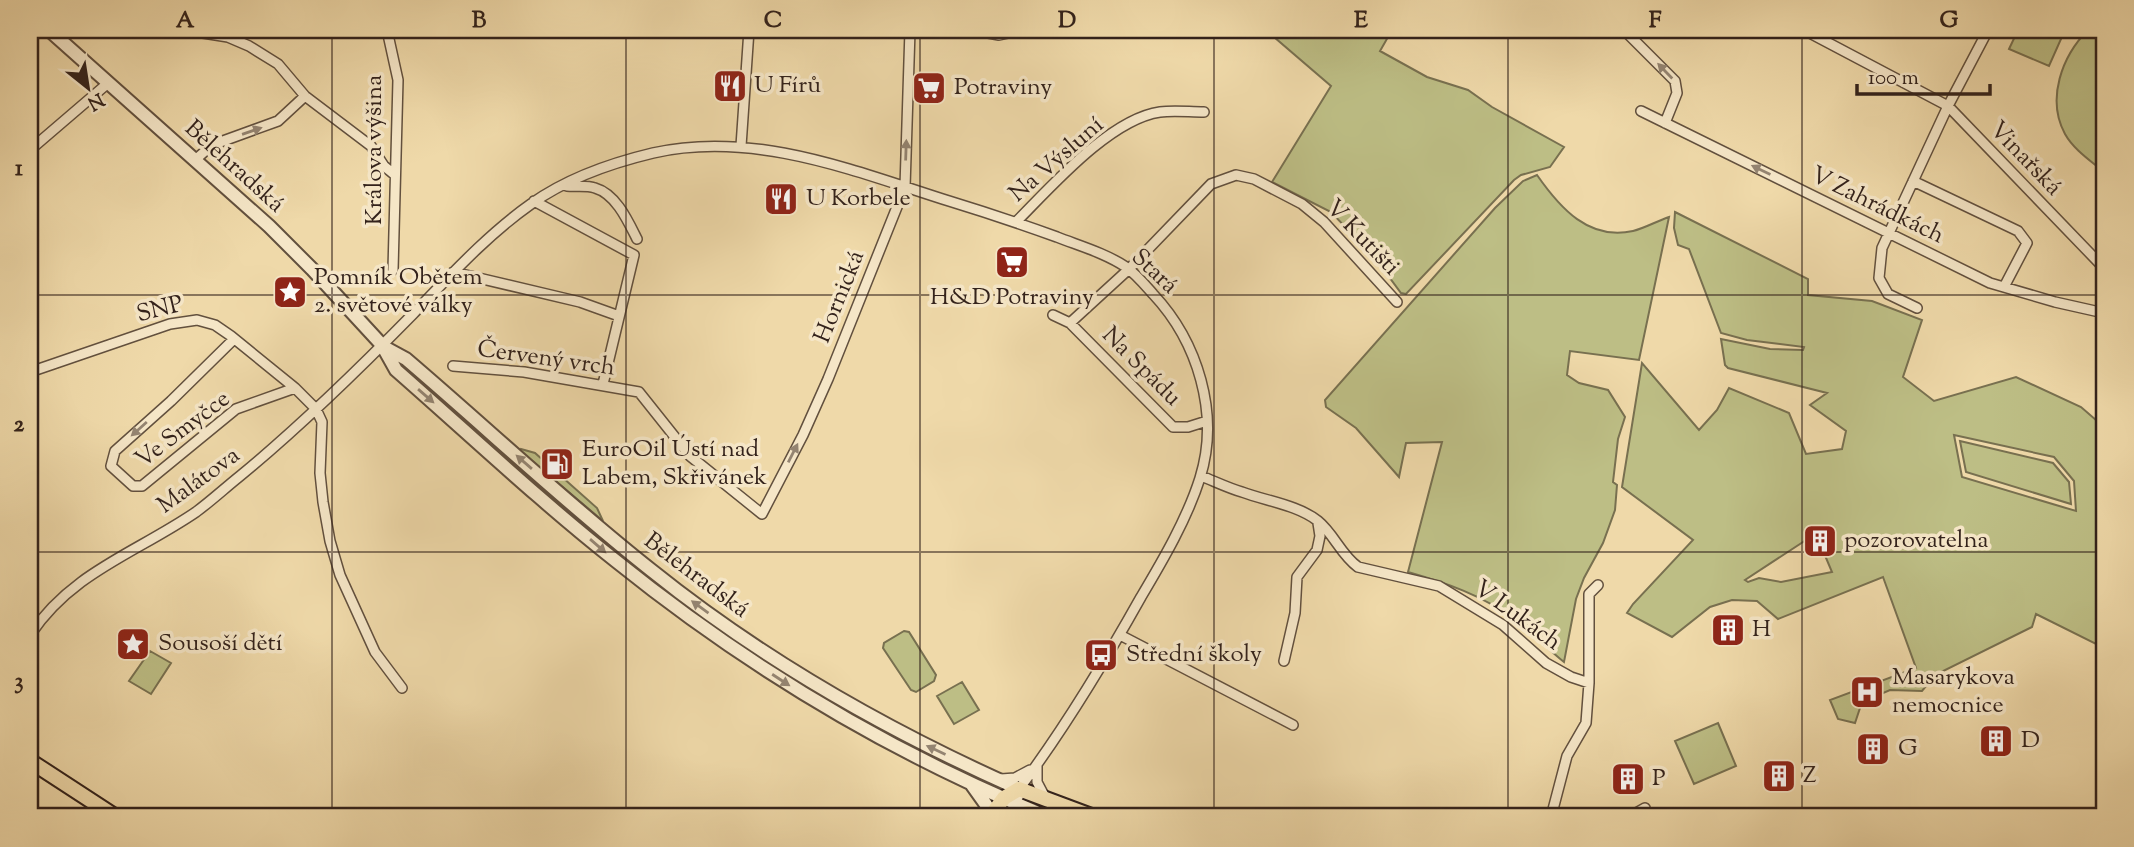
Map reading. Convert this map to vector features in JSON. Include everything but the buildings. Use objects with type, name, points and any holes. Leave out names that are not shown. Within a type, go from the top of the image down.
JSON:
[{"type":"main road","points":[[30,761],[116,817]]},
{"type":"main road","points":[[1012,804],[1028,813],[1045,810]]},
{"type":"main road","points":[[991,815],[1012,804],[1094,817]]},
{"type":"street","points":[[184,30],[229,33],[278,64],[305,96],[371,146],[384,166],[396,175]]},
{"type":"street","name":"Králova výšina","points":[[387,30],[398,80],[393,270]]},
{"type":"street","points":[[741,146],[749,30]]},
{"type":"street","name":"Hornická","points":[[721,479],[762,514],[803,435],[828,379],[905,187],[910,30]]},
{"type":"street","points":[[972,30],[999,35],[1022,30]]},
{"type":"street","points":[[1624,30],[1675,81],[1677,93],[1665,122]]},
{"type":"street","name":"Vinařská","points":[[1804,30],[1948,106],[2104,268]]},
{"type":"street","points":[[1917,308],[1888,294],[1879,278],[1882,248],[1948,106],[1987,30]]},
{"type":"street","name":"Bělehradská","points":[[53,31],[107,84],[277,235],[382,345],[396,370],[614,560],[684,614],[821,705],[870,733],[1012,804]]},
{"type":"street","points":[[30,150],[107,84]]},
{"type":"street","points":[[195,160],[212,145],[278,121],[305,96]]},
{"type":"street","name":"V Zahrádkách","points":[[1641,111],[1990,283],[2104,313]]},
{"type":"street","name":"Na Výsluní","points":[[1016,222],[1093,146],[1114,132],[1158,112],[1204,112]]},
{"type":"street","name":"Stará","points":[[534,201],[593,171],[654,153],[695,147],[741,146],[822,161],[1016,222],[1096,251],[1129,269],[1166,307],[1191,347],[1204,387],[1208,433],[1201,476],[1158,567],[1120,635],[1012,804]]},
{"type":"street","name":"V Kutišti","points":[[1069,323],[1129,269],[1211,184],[1236,175],[1254,179],[1302,204],[1324,222],[1397,302]]},
{"type":"street","points":[[1913,181],[2018,231],[2027,243],[2004,286]]},
{"type":"street","points":[[563,186],[594,187],[606,194],[624,215],[637,239]]},
{"type":"street","points":[[534,201],[634,255],[603,384]]},
{"type":"street","name":"Malátova","points":[[30,635],[48,611],[74,586],[196,512],[261,459],[382,345],[453,272],[534,201]]},
{"type":"street","points":[[453,272],[580,302],[619,316]]},
{"type":"street","name":"Na Spádu","points":[[1053,315],[1069,323],[1173,427],[1188,428],[1207,421]]},
{"type":"street","name":"SNP","points":[[30,372],[170,324],[197,320],[215,325],[234,339],[295,388],[316,409]]},
{"type":"street","name":"Ve Smyčce","points":[[234,339],[115,451],[111,466],[133,486],[142,486],[236,409],[295,388]]},
{"type":"street","name":"Bělehradská","points":[[382,345],[406,359],[635,557],[735,633],[865,713],[998,779],[1012,804]]},
{"type":"street","name":"Červený vrch","points":[[453,366],[524,372],[639,392],[690,456],[721,479]]},
{"type":"street","points":[[316,409],[322,422],[320,472],[323,502],[340,575],[375,652],[402,688]]},
{"type":"street","name":"V Lukách","points":[[1201,476],[1304,513],[1318,521],[1333,537],[1348,560],[1358,566],[1439,586],[1503,625],[1546,663],[1571,677],[1589,682]]},
{"type":"street","points":[[1284,661],[1295,613],[1297,578],[1317,550],[1320,536],[1318,521]]},
{"type":"street","points":[[1551,817],[1567,756],[1586,723],[1589,594],[1598,585]]},
{"type":"street","points":[[1120,635],[1293,726]]},
{"type":"street","points":[[998,779],[1019,776],[1038,765]]},
{"type":"street","points":[[1038,765],[1037,782],[1045,810]]},
{"type":"street","name":"Bělehradská","points":[[970,783],[991,815]]},
{"type":"street","points":[[1629,817],[1645,808]]},
{"type":"green space","points":[[1271,30],[1392,30],[1380,51],[1427,77],[1468,90],[1492,107],[1564,147],[1550,167],[1521,175],[1514,180],[1406,294],[1401,293],[1375,258],[1331,212],[1272,182],[1331,86],[1274,37],[1276,34]]},
{"type":"green space","points":[[2018,30],[2065,30],[2049,66],[2009,49]]},
{"type":"green space","points":[[2088,30],[2104,30],[2104,172],[2069,140],[2059,121],[2057,107],[2057,93],[2064,65]]},
{"type":"green space","points":[[1537,175],[1566,210],[1589,226],[1603,231],[1633,231],[1669,217],[1639,360],[1570,351],[1567,375],[1579,383],[1608,390],[1625,417],[1618,439],[1613,482],[1617,485],[1615,510],[1603,543],[1576,599],[1564,662],[1514,619],[1489,603],[1450,585],[1408,572],[1442,442],[1406,443],[1399,477],[1356,428],[1326,407],[1325,400],[1495,208],[1523,181]]},
{"type":"green space","points":[[1675,212],[1808,279],[1808,295],[1872,301],[1922,320],[1903,377],[1934,401],[2016,377],[2081,407],[2104,427],[2104,648],[2036,614],[2032,627],[1935,675],[1922,691],[1890,690],[1862,702],[1855,723],[1838,719],[1830,700],[1916,668],[1883,577],[1778,619],[1757,601],[1732,600],[1710,607],[1672,637],[1627,613],[1693,540],[1622,487],[1642,363],[1699,430],[1717,410],[1729,388],[1789,413],[1806,454],[1842,449],[1846,431],[1810,405],[1827,393],[1725,365],[1721,339],[1770,349],[1803,350],[1804,347],[1747,340],[1721,333],[1689,249],[1678,245],[1674,228]],"holes":[[[1954,435],[2054,457],[2074,481],[2076,511],[1962,477]],[[1813,531],[1828,534],[1821,546],[1832,572],[1781,582],[1759,578],[1748,582],[1745,580],[1806,540]]]},
{"type":"green space","points":[[1960,441],[2053,463],[2069,482],[2071,504],[1966,472]]},
{"type":"green space","points":[[521,449],[535,453],[597,508],[603,521],[520,451]]},
{"type":"green space","points":[[904,631],[909,632],[936,675],[934,681],[916,692],[911,690],[883,648],[884,643]]},
{"type":"green space","points":[[150,651],[171,663],[151,694],[129,681]]},
{"type":"green space","points":[[962,682],[979,710],[954,724],[937,696]]},
{"type":"green space","points":[[1718,723],[1736,766],[1694,784],[1675,741]]},
{"type":"place","name":"U Fírů","points":[[730,86]]},
{"type":"place","name":"Potraviny","points":[[929,88]]},
{"type":"place","name":"U Korbele","points":[[781,199]]},
{"type":"place","name":"H&D Potraviny","points":[[1012,262]]},
{"type":"place","name":"Pomník Obětem 2. světové války","points":[[290,292]]},
{"type":"place","name":"EuroOil Ústí nad Labem, Skřivánek","points":[[557,464]]},
{"type":"place","name":"pozorovatelna","points":[[1820,541]]},
{"type":"place","name":"H","points":[[1728,630]]},
{"type":"place","name":"Sousoší dětí","points":[[133,644]]},
{"type":"place","name":"Střední školy","points":[[1101,655]]},
{"type":"place","name":"Masarykova nemocnice","points":[[1867,692]]},
{"type":"place","name":"D","points":[[1996,741]]},
{"type":"place","name":"G","points":[[1873,749]]},
{"type":"place","name":"Z","points":[[1779,776]]},
{"type":"place","name":"P","points":[[1628,779]]}]
